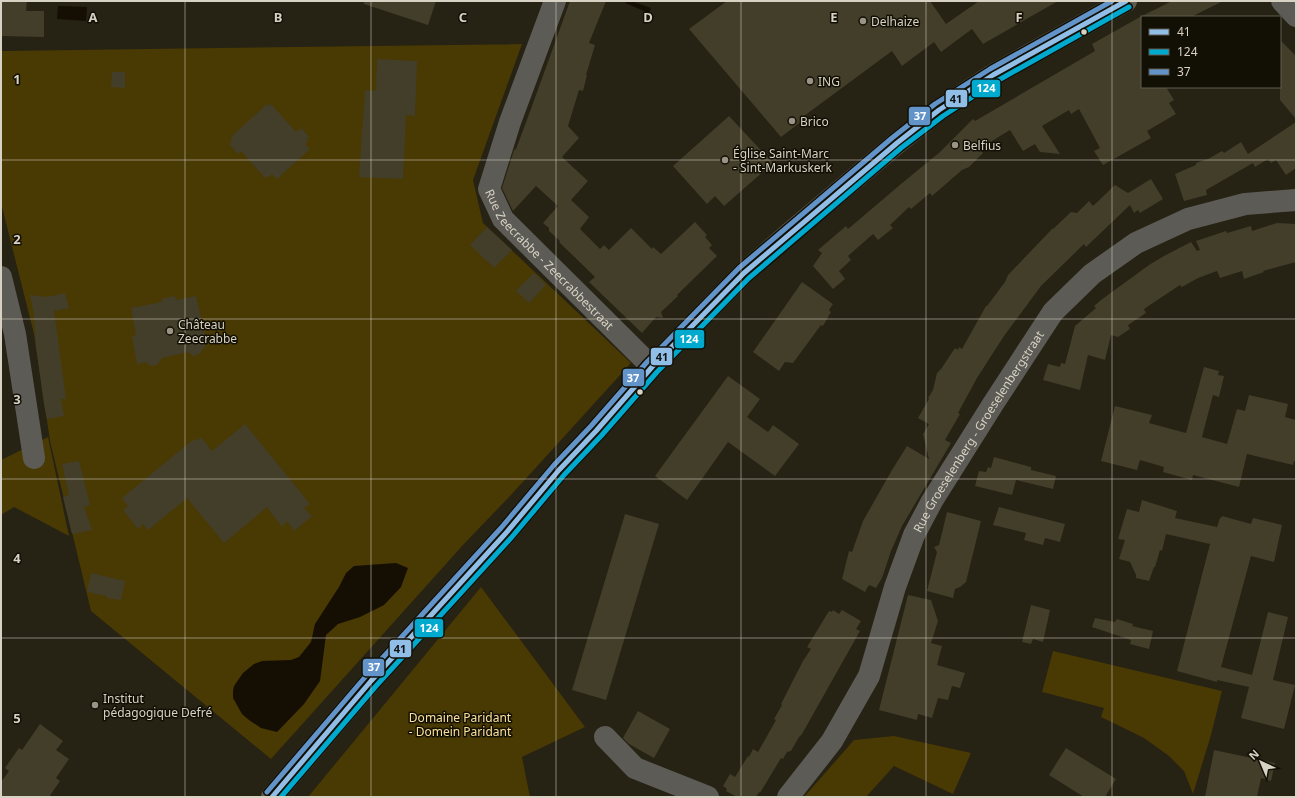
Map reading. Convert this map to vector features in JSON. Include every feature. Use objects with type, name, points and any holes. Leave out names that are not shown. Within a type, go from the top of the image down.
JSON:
[{"type":"main road","points":[[272,797],[371,682],[466,578],[559,470],[596,431],[652,367],[744,273],[790,232],[939,110],[993,75],[1126,1]]},
{"type":"street","name":"Rue Zeecrabbe - Zeecrabbestraat","points":[[555,1],[510,122],[490,189],[503,219],[652,367]]},
{"type":"street","points":[[1282,1],[1296,16]]},
{"type":"street","name":"Rue Groeselenberg - Groeselenbergstraat","points":[[788,797],[832,741],[869,676],[895,587],[917,528],[932,501],[1052,312],[1092,274],[1136,243],[1188,218],[1245,204],[1296,200]]},
{"type":"street","points":[[1,277],[15,334],[34,458]]},
{"type":"street","points":[[605,737],[635,768],[708,797]]},
{"type":"green space","points":[[522,44],[473,180],[483,223],[631,363],[511,495],[463,545],[271,759],[91,611],[50,441],[34,334],[1,203],[1,51]]},
{"type":"green space","points":[[48,437],[69,536],[14,507],[1,515],[1,460]]},
{"type":"green space","name":"Domaine Paridant - Domein Paridant","points":[[481,587],[585,727],[522,757],[530,797],[308,797]]},
{"type":"green space","points":[[1053,651],[1222,691],[1211,735],[1193,794],[1184,771],[1169,756],[1144,738],[1101,717],[1104,708],[1042,692]]},
{"type":"green space","points":[[894,736],[971,753],[953,794],[894,766],[866,797],[804,797],[854,740]]},
{"type":"shaded area","points":[[626,1],[631,1],[651,8],[649,13],[625,3]]},
{"type":"shaded area","points":[[58,6],[87,7],[86,21],[57,19]]},
{"type":"shaded area","points":[[396,563],[408,568],[401,587],[384,605],[360,617],[338,624],[326,635],[320,681],[304,704],[277,732],[261,728],[242,714],[233,698],[233,691],[234,686],[243,673],[254,664],[262,661],[291,660],[299,657],[311,642],[315,624],[339,587],[346,573],[354,566]]},
{"type":"building","points":[[1,1],[27,1],[26,11],[44,11],[44,37],[1,36]]},
{"type":"building","points":[[364,1],[436,1],[428,25],[364,4]]},
{"type":"building","points":[[570,1],[606,1],[589,43],[595,45],[583,91],[579,90],[568,126],[579,138],[562,157],[588,181],[571,200],[589,217],[580,229],[600,249],[604,245],[609,250],[631,228],[652,249],[653,247],[661,254],[695,222],[707,235],[705,237],[712,245],[709,248],[717,256],[661,312],[663,318],[656,317],[642,333],[589,282],[595,277],[559,242],[560,241],[543,223],[558,206],[536,186],[513,211],[502,188],[514,150],[516,149]]},
{"type":"building","points":[[727,1],[930,1],[946,24],[979,1],[1058,1],[983,44],[972,29],[941,52],[934,42],[902,66],[892,51],[804,116],[806,118],[781,137],[689,29]]},
{"type":"building","points":[[1172,1],[1223,1],[1193,16],[1142,16]]},
{"type":"building","points":[[1140,17],[1141,88],[1167,88],[1174,100],[1169,103],[1176,114],[1147,131],[1151,138],[1103,165],[1094,151],[1100,148],[1079,109],[1071,114],[1069,110],[1042,126],[1060,154],[1040,152],[1035,144],[1023,151],[1010,130],[979,149],[983,153],[969,167],[962,170],[932,196],[930,193],[911,209],[909,207],[890,225],[893,228],[878,240],[873,234],[848,256],[851,260],[839,271],[845,279],[833,289],[813,266],[822,253],[818,250],[846,226],[848,229],[940,152],[973,119],[975,121],[1095,51],[1092,44]]},
{"type":"building","points":[[1281,41],[1296,56],[1296,119],[1280,100]]},
{"type":"building","points":[[377,59],[417,61],[415,116],[406,115],[403,179],[359,177],[365,90],[376,91]]},
{"type":"building","points":[[112,72],[125,72],[125,88],[111,87]]},
{"type":"building","points":[[267,104],[268,106],[271,104],[296,132],[301,128],[309,137],[305,144],[310,149],[277,179],[272,174],[265,178],[241,151],[238,154],[229,144],[232,142],[230,140],[233,137],[232,136]]},
{"type":"building","name":"Église Saint-Marc - Sint-Markuskerk","points":[[729,116],[773,163],[724,206],[715,196],[707,204],[673,166]]},
{"type":"building","points":[[1296,122],[1296,168],[1286,175],[1276,160],[1271,163],[1268,159],[1255,167],[1253,163],[1206,190],[1207,195],[1184,201],[1175,174],[1222,151],[1224,153],[1241,142],[1248,154]]},
{"type":"building","points":[[1151,179],[1163,199],[1140,213],[1138,210],[1134,213],[1130,205],[1086,247],[1084,244],[1041,286],[1004,336],[977,378],[958,413],[960,414],[945,440],[951,443],[902,526],[891,551],[882,578],[876,588],[869,585],[865,592],[842,579],[849,551],[852,552],[863,521],[907,446],[929,459],[923,434],[929,424],[918,418],[933,390],[937,373],[955,348],[958,350],[959,347],[962,349],[986,306],[1005,282],[1008,275],[1053,228],[1071,212],[1077,213],[1089,201],[1093,206],[1115,185],[1128,193]]},
{"type":"building","points":[[1277,223],[1296,224],[1296,262],[1263,271],[1264,272],[1244,279],[1242,271],[1220,278],[1217,271],[1198,278],[1182,287],[1180,285],[1144,309],[1146,313],[1128,325],[1130,329],[1118,337],[1111,335],[1105,360],[1088,355],[1080,390],[1043,380],[1048,364],[1060,367],[1061,363],[1065,364],[1075,326],[1096,308],[1094,306],[1101,300],[1149,265],[1191,242],[1197,251],[1200,250],[1196,241],[1226,231],[1227,233],[1251,226],[1252,231]]},
{"type":"building","points":[[487,227],[512,250],[494,268],[470,245]]},
{"type":"building","points":[[534,273],[546,285],[529,303],[516,291]]},
{"type":"building","points":[[802,282],[833,304],[829,310],[831,312],[823,326],[821,325],[793,363],[785,362],[779,371],[753,352]]},
{"type":"building","points":[[65,293],[69,308],[54,311],[66,399],[61,399],[64,416],[47,419],[36,346],[34,314],[30,295],[47,297]]},
{"type":"building","name":"Château Zeecrabbe","points":[[175,296],[176,300],[196,296],[207,344],[199,354],[193,356],[188,352],[162,358],[157,365],[151,366],[146,362],[137,364],[132,336],[136,335],[131,308],[162,302],[161,299]]},
{"type":"building","points":[[1204,367],[1219,371],[1218,375],[1224,376],[1219,397],[1213,395],[1202,437],[1227,444],[1237,409],[1245,411],[1249,395],[1288,404],[1285,417],[1296,420],[1296,461],[1294,461],[1293,465],[1247,454],[1239,487],[1193,475],[1192,480],[1163,472],[1164,467],[1140,460],[1137,470],[1101,461],[1115,406],[1152,415],[1149,423],[1186,433]]},
{"type":"building","points":[[728,376],[760,399],[747,417],[768,432],[773,425],[799,444],[775,476],[728,442],[687,500],[655,476]]},
{"type":"building","points":[[245,424],[310,504],[304,508],[312,516],[294,531],[287,521],[282,527],[267,507],[224,543],[187,498],[148,530],[143,524],[138,529],[123,510],[128,506],[122,498],[194,439],[196,441],[201,437],[212,451]]},
{"type":"building","points":[[994,457],[1031,467],[1031,470],[1056,476],[1053,489],[1016,480],[1012,495],[975,486],[979,471],[986,472],[988,467],[991,468]]},
{"type":"building","points":[[79,461],[90,505],[84,507],[92,530],[72,534],[63,497],[69,495],[62,464]]},
{"type":"building","points":[[1142,500],[1177,511],[1175,518],[1217,527],[1222,516],[1251,524],[1253,518],[1282,525],[1274,562],[1251,556],[1221,667],[1252,675],[1268,612],[1288,617],[1273,680],[1295,685],[1284,729],[1241,718],[1249,687],[1217,680],[1217,682],[1177,671],[1210,544],[1166,534],[1162,551],[1160,550],[1149,581],[1136,578],[1130,562],[1119,559],[1125,540],[1118,539],[1127,509],[1139,512]]},
{"type":"building","points":[[999,507],[1065,524],[1060,542],[1045,538],[1043,545],[1024,540],[1026,533],[993,525]]},
{"type":"building","points":[[947,512],[981,521],[966,582],[955,589],[953,598],[927,591],[937,552],[934,547],[939,545]]},
{"type":"building","points":[[625,514],[659,524],[606,700],[572,690]]},
{"type":"building","points":[[91,573],[125,581],[121,600],[106,598],[107,596],[87,592]]},
{"type":"building","points":[[908,595],[931,600],[938,621],[931,643],[942,646],[937,665],[965,673],[960,688],[952,686],[948,700],[938,698],[932,718],[918,714],[917,720],[879,710]]},
{"type":"building","points":[[1031,605],[1050,610],[1043,642],[1033,639],[1031,644],[1022,642]]},
{"type":"building","points":[[833,610],[839,614],[842,610],[861,621],[856,629],[860,631],[802,734],[791,751],[787,752],[783,759],[781,758],[760,793],[759,792],[756,797],[737,797],[726,791],[727,789],[723,786],[730,774],[735,777],[753,749],[758,752],[776,720],[774,719],[803,661],[811,649],[807,647],[829,611],[832,612]]},
{"type":"building","points":[[1095,618],[1115,622],[1117,619],[1133,624],[1132,626],[1153,631],[1149,649],[1130,644],[1131,640],[1092,627]]},
{"type":"building","points":[[638,711],[670,729],[654,758],[629,744],[623,738]]},
{"type":"building","points":[[40,724],[63,741],[56,750],[69,759],[56,778],[60,781],[49,797],[1,797],[1,782],[9,771],[5,768],[19,748],[22,750]]},
{"type":"building","points":[[1066,748],[1116,779],[1105,797],[1084,797],[1049,775]]},
{"type":"building","points":[[1214,750],[1275,763],[1271,781],[1261,778],[1257,797],[1205,797]]},
{"type":"transit line","name":"37","points":[[267,792],[366,676],[501,528],[554,465],[591,426],[647,362],[739,268],[892,138],[935,104],[990,69],[1112,1]]},
{"type":"transit line","name":"41","points":[[272,797],[371,681],[506,533],[559,470],[596,431],[652,367],[744,273],[897,143],[939,110],[993,75],[1126,1]]},
{"type":"transit line","name":"124","points":[[281,797],[376,686],[511,538],[564,475],[601,436],[657,372],[749,278],[901,148],[943,116],[997,81],[1129,7]]},
{"type":"place","name":"Delhaize","points":[[863,21]]},
{"type":"place","name":"ING","points":[[810,81]]},
{"type":"place","name":"Brico","points":[[792,121]]},
{"type":"place","name":"Belfius","points":[[955,145]]},
{"type":"place","name":"Église Saint-Marc - Sint-Markuskerk","points":[[725,160]]},
{"type":"place","name":"Château Zeecrabbe","points":[[170,331]]},
{"type":"place","name":"Institut pédagogique Defré","points":[[95,705]]}]
